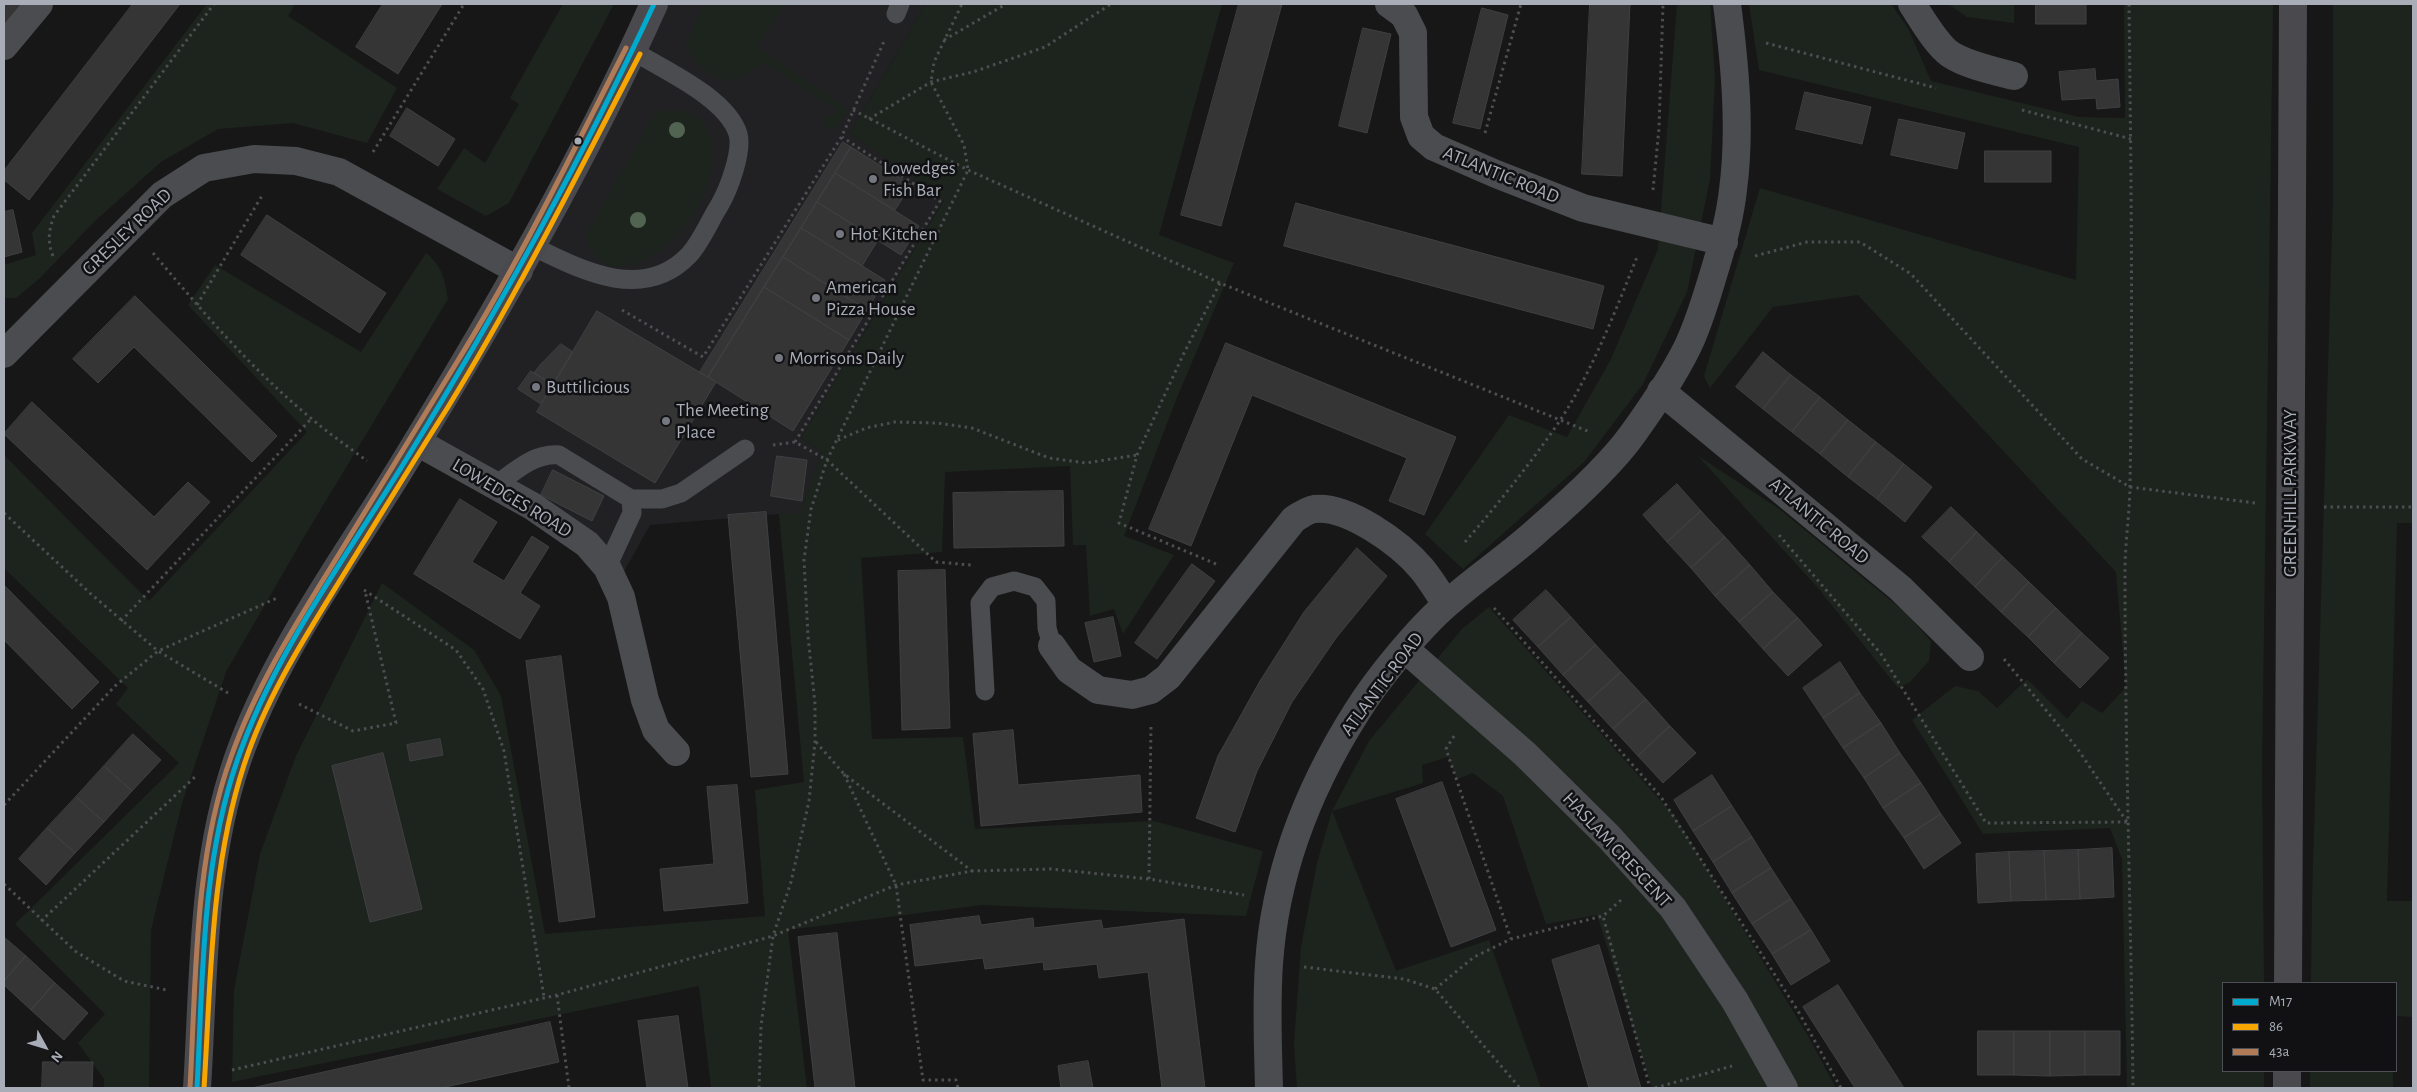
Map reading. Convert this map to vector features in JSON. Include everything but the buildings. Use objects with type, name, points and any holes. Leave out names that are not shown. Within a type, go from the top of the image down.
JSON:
[{"type":"street","points":[[4,46],[39,4]]},
{"type":"street","points":[[197,1083],[209,887],[224,808],[237,761],[263,699],[294,641],[394,480],[519,271],[633,51],[654,4]]},
{"type":"street","name":"ATLANTIC ROAD","points":[[1389,4],[1404,15],[1413,33],[1414,117],[1421,136],[1434,147],[1476,166],[1583,208],[1650,226],[1720,255]]},
{"type":"street","name":"ATLANTIC ROAD","points":[[1270,1088],[1268,1027],[1269,962],[1278,901],[1292,843],[1321,772],[1357,711],[1404,649],[1446,604],[1538,530],[1624,444],[1661,391],[1688,346],[1705,304],[1720,255],[1734,189],[1737,127],[1731,33],[1727,4]]},
{"type":"street","points":[[1912,4],[1928,28],[1950,54],[1981,67],[2014,76]]},
{"type":"street","name":"GREENHILL PARKWAY","points":[[2288,982],[2293,4]]},
{"type":"street","name":"GRESLEY ROAD","points":[[4,354],[162,195],[204,168],[254,160],[296,161],[339,172],[519,271]]},
{"type":"street","name":"ATLANTIC ROAD","points":[[1661,391],[1900,588],[1970,657]]},
{"type":"street","name":"LOWEDGES ROAD","points":[[417,442],[532,506],[587,544],[607,567],[622,597],[645,700],[656,730],[676,752]]},
{"type":"street","points":[[1052,646],[1069,670],[1098,690],[1132,695],[1151,690],[1168,677],[1294,519],[1312,509],[1332,509],[1363,522],[1398,547],[1421,568],[1446,604]]},
{"type":"street","name":"HASLAM CRESCENT","points":[[1404,649],[1525,754],[1609,837],[1673,908],[1734,1001],[1784,1088]]},
{"type":"street","points":[[2287,1072],[2287,1088]]},
{"type":"lane","points":[[532,246],[578,269],[622,281],[666,274],[690,254],[722,202],[737,161],[738,135],[723,109],[633,51]]},
{"type":"lane","points":[[496,485],[531,460],[548,454],[559,454],[631,499],[662,499],[681,493],[745,449]]},
{"type":"lane","points":[[607,567],[632,514],[631,499]]},
{"type":"lane","points":[[984,691],[980,603],[992,587],[1014,581],[1036,587],[1046,601],[1047,628],[1052,646]]},
{"type":"path","points":[[71,286],[51,249],[49,230],[54,216],[214,4]]},
{"type":"path","points":[[356,180],[464,4]]},
{"type":"path","points":[[759,1088],[760,1026],[773,936],[791,882],[810,801],[815,742],[815,704],[808,636],[804,560],[811,509],[827,460],[968,170],[964,146],[932,82],[934,62],[962,4]]},
{"type":"path","points":[[944,40],[1006,4]]},
{"type":"path","points":[[869,118],[932,82],[973,72],[1045,47],[1111,4]]},
{"type":"path","points":[[1476,166],[1521,4]]},
{"type":"path","points":[[1431,582],[1503,497],[1560,421],[1606,334],[1650,226],[1659,128],[1663,4]]},
{"type":"path","points":[[2129,4],[2131,139],[2130,486],[2125,566],[2133,1088]]},
{"type":"path","points":[[618,308],[703,357],[842,136],[898,9]]},
{"type":"path","points":[[1731,33],[1943,89]]},
{"type":"path","points":[[2018,109],[2131,139]]},
{"type":"path","points":[[853,110],[968,170],[1220,283],[1560,421],[1624,444]]},
{"type":"path","points":[[795,442],[940,201],[842,136]]},
{"type":"path","points":[[197,305],[284,161]]},
{"type":"path","points":[[131,226],[197,305],[268,379],[311,419],[394,480]]},
{"type":"path","points":[[1720,255],[1807,242],[1860,242],[1911,274],[2082,459],[2130,486],[2290,507],[2413,506]]},
{"type":"path","points":[[1220,283],[1183,355],[1137,455],[1119,523],[1248,577]]},
{"type":"path","points":[[121,620],[311,419]]},
{"type":"path","points":[[837,440],[866,428],[895,422],[937,423],[972,428],[1049,458],[1086,463],[1137,455]]},
{"type":"path","points":[[745,449],[795,442],[827,460],[936,562],[972,565],[992,587]]},
{"type":"path","points":[[4,512],[158,652],[263,699],[353,730],[396,722],[365,591]]},
{"type":"path","points":[[1772,529],[1880,654],[1986,822],[2128,822]]},
{"type":"path","points":[[336,572],[456,650],[483,689],[504,751],[544,997]]},
{"type":"path","points":[[1472,583],[1661,797],[1798,1011],[1841,1088]]},
{"type":"path","points":[[4,805],[115,686],[158,652],[282,596]]},
{"type":"path","points":[[1970,657],[1991,644],[2077,748],[2128,822]]},
{"type":"path","points":[[1149,879],[1151,690]]},
{"type":"path","points":[[1471,708],[1446,749],[1511,939]]},
{"type":"path","points":[[815,742],[844,774],[972,871]]},
{"type":"path","points":[[41,922],[202,771]]},
{"type":"path","points":[[844,774],[896,885],[923,1080],[956,1080],[958,1088]]},
{"type":"path","points":[[197,1083],[557,995],[773,936],[896,885],[972,871],[1051,868],[1149,879],[1278,901]]},
{"type":"path","points":[[1435,989],[1474,958],[1511,939],[1603,916],[1645,877]]},
{"type":"path","points":[[4,884],[41,922],[75,951],[124,981],[202,998]]},
{"type":"path","points":[[1603,916],[1650,1088]]},
{"type":"path","points":[[1269,962],[1404,979],[1435,989],[1520,1088]]},
{"type":"path","points":[[557,995],[569,1088]]},
{"type":"path","points":[[1655,1088],[1766,1056]]},
{"type":"shaded area","points":[[207,4],[295,4],[288,16],[397,88],[367,143],[293,123],[218,129],[161,162],[94,222],[39,279],[16,298],[4,298],[4,265],[36,255],[32,233]]},
{"type":"shaded area","points":[[563,4],[614,4],[509,203],[486,216],[437,189],[464,148],[485,163],[519,104],[510,98]]},
{"type":"shaded area","points":[[654,4],[926,4],[850,133],[944,199],[801,438],[822,452],[800,514],[779,514],[650,525],[616,586],[607,567],[417,442]]},
{"type":"shaded area","points":[[704,4],[785,4],[757,46],[849,110],[834,129],[827,128],[822,118],[838,111],[765,63],[738,78],[721,81],[696,63],[685,45]]},
{"type":"shaded area","points":[[926,4],[1222,4],[1159,235],[1234,263],[1176,400],[1124,536],[1174,555],[1123,634],[1114,609],[1090,616],[1086,545],[1073,545],[1070,466],[945,472],[942,552],[861,558],[872,739],[963,737],[975,829],[1154,821],[1263,851],[1246,916],[982,905],[788,930],[807,1088],[711,1088],[699,986],[232,1082],[234,990],[260,854],[296,756],[382,583],[474,650],[501,696],[545,934],[765,916],[755,790],[804,782],[779,514],[800,513],[822,452],[801,438],[944,200],[850,133]]},
{"type":"shaded area","points":[[1677,4],[1710,4],[1715,80],[1710,179],[1687,292],[1643,384],[1584,462],[1463,569],[1425,534],[1509,415],[1567,437],[1611,359],[1658,249]]},
{"type":"shaded area","points":[[1749,4],[1891,4],[1908,28],[1931,81],[2079,117],[2125,118],[2124,4],[2273,4],[2262,768],[2264,982],[2222,982],[2222,1072],[2264,1072],[2264,1088],[2127,1088],[2122,859],[2110,828],[1983,834],[1912,720],[1955,686],[1978,691],[1997,708],[2027,679],[2067,719],[2082,701],[2102,713],[2126,687],[2116,572],[1858,295],[1773,307],[1710,388],[1704,376],[1760,188],[2076,280],[2079,147],[1759,70]]},
{"type":"shaded area","points":[[1948,4],[2014,4],[2014,23],[1967,17]]},
{"type":"shaded area","points":[[2333,4],[2413,4],[2413,523],[2397,523],[2387,901],[2413,901],[2413,1017],[2397,1016],[2397,982],[2311,982],[2333,201]]},
{"type":"shaded area","points":[[674,110],[695,116],[707,127],[713,161],[705,191],[689,219],[668,243],[644,260],[620,267],[600,260],[585,236],[656,112]]},
{"type":"shaded area","points":[[426,253],[436,263],[442,273],[448,299],[304,537],[226,672],[182,803],[151,930],[149,1088],[104,1088],[104,1079],[78,1043],[105,1014],[15,924],[179,763],[116,704],[128,688],[4,568],[4,455],[149,601],[307,432],[188,305],[215,265],[361,352]]},
{"type":"shaded area","points":[[1698,456],[1778,508],[1906,613],[1931,641],[1929,661],[1910,682],[1898,688],[1818,588]]},
{"type":"shaded area","points":[[1489,607],[1676,818],[1808,1036],[1836,1088],[1652,1088],[1597,915],[1546,924],[1503,796],[1473,773],[1457,779],[1448,757],[1422,765],[1423,783],[1332,811],[1369,741],[1462,629]]},
{"type":"shaded area","points":[[1332,811],[1396,971],[1489,940],[1541,1088],[1297,1088],[1294,1044],[1301,947],[1317,863]]},
{"type":"shaded area","points":[[2310,1072],[2393,1072],[2393,1088],[2310,1088]]},
{"type":"transit line","name":"M17","points":[[197,1088],[206,923],[216,841],[225,801],[252,721],[270,682],[312,608],[472,351],[536,237],[597,121],[654,4]]},
{"type":"transit line","name":"43a","points":[[190,1088],[196,963],[203,878],[219,796],[241,731],[252,705],[292,631],[502,285],[545,207],[626,48]]},
{"type":"transit line","name":"86","points":[[204,1088],[214,925],[224,844],[244,765],[263,717],[286,671],[325,604],[474,364],[547,232],[640,54]]},
{"type":"place","name":"Lowedges Fish Bar","points":[[873,179]]},
{"type":"place","name":"Hot Kitchen","points":[[840,234]]},
{"type":"place","name":"American Pizza House","points":[[816,298]]},
{"type":"place","name":"Morrisons Daily","points":[[779,358]]},
{"type":"place","name":"Buttilicious","points":[[536,387]]},
{"type":"place","name":"The Meeting Place","points":[[666,421]]}]
